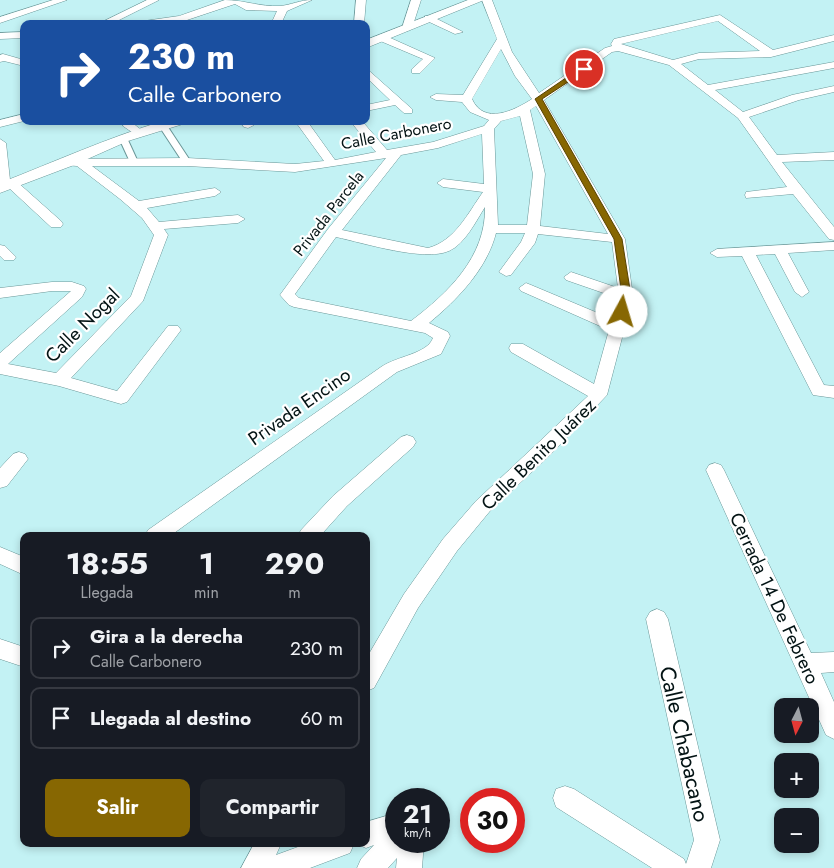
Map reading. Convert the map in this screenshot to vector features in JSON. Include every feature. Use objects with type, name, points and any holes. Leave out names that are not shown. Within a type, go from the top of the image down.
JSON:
[{"type":"street","points":[[0,20],[62,0]]},
{"type":"street","points":[[112,20],[154,0]]},
{"type":"street","points":[[187,20],[228,2],[237,1],[246,7],[283,9],[307,0]]},
{"type":"street","points":[[359,20],[361,0]]},
{"type":"street","points":[[407,28],[416,0]]},
{"type":"street","points":[[370,42],[428,18],[478,0]]},
{"type":"street","name":"Calle Benito Juárez","points":[[370,673],[411,601],[450,545],[483,506],[546,448],[599,395],[626,296],[618,239],[538,99],[524,83],[501,40],[487,0]]},
{"type":"street","points":[[278,20],[283,9]]},
{"type":"street","points":[[428,18],[458,32]]},
{"type":"street","points":[[618,48],[616,44],[618,41],[720,18],[771,54]]},
{"type":"street","points":[[5,36],[20,35]]},
{"type":"street","points":[[5,36],[20,43]]},
{"type":"street","points":[[382,38],[430,58],[416,71]]},
{"type":"street","points":[[673,63],[699,56],[771,54],[834,38]]},
{"type":"street","points":[[501,40],[466,99],[468,105],[482,114],[497,118],[512,115],[524,109],[609,50],[618,48],[673,63],[742,116],[796,190],[831,243],[834,261]]},
{"type":"street","points":[[0,59],[3,57],[20,62]]},
{"type":"street","points":[[708,88],[834,65]]},
{"type":"street","points":[[370,75],[408,111]]},
{"type":"street","points":[[742,116],[796,97],[834,89]]},
{"type":"street","points":[[436,97],[466,99]]},
{"type":"street","points":[[370,107],[398,101]]},
{"type":"street","points":[[506,272],[528,243],[533,229],[539,174],[524,109]]},
{"type":"street","points":[[0,124],[20,118]]},
{"type":"street","name":"Calle Carbonero","points":[[75,162],[187,162],[295,168],[332,164],[397,152],[488,128],[497,118]]},
{"type":"street","points":[[5,186],[75,162],[123,138],[135,127],[166,125]]},
{"type":"street","points":[[304,125],[332,164]]},
{"type":"street","points":[[359,125],[383,154]]},
{"type":"street","points":[[163,126],[187,162]]},
{"type":"street","points":[[414,327],[442,304],[471,270],[486,246],[491,229],[488,128]]},
{"type":"street","points":[[123,138],[134,162]]},
{"type":"street","points":[[0,143],[5,186],[56,224]]},
{"type":"street","name":"Privada Parcela","points":[[397,152],[333,232],[287,295],[294,302],[414,327]]},
{"type":"street","points":[[774,159],[834,156]]},
{"type":"street","points":[[75,162],[136,206],[157,226],[238,219]]},
{"type":"street","points":[[443,183],[491,188]]},
{"type":"street","points":[[333,232],[428,252],[445,248],[458,237],[491,188]]},
{"type":"street","points":[[751,195],[796,190]]},
{"type":"street","points":[[136,206],[215,192]]},
{"type":"street","name":"Calle Nogal","points":[[0,368],[59,380],[138,298],[160,235],[157,226]]},
{"type":"street","points":[[491,229],[533,229],[618,239]]},
{"type":"street","points":[[717,253],[747,252],[831,243]]},
{"type":"street","points":[[779,249],[802,292]]},
{"type":"street","points":[[747,252],[819,391],[834,392]]},
{"type":"street","points":[[571,277],[626,296]]},
{"type":"street","points":[[0,293],[74,287],[79,289],[77,294],[0,362]]},
{"type":"street","points":[[526,288],[618,328]]},
{"type":"street","name":"Privada Encino","points":[[161,532],[401,362],[428,356],[440,346],[442,336],[428,328],[414,327]]},
{"type":"street","points":[[59,380],[121,398],[173,330]]},
{"type":"street","points":[[517,348],[599,395]]},
{"type":"street","points":[[312,532],[340,501],[407,442]]},
{"type":"street","points":[[0,480],[19,460]]},
{"type":"street","name":"Cerrada 14 De Febrero","points":[[715,470],[834,726]]},
{"type":"street","points":[[0,556],[20,564]]},
{"type":"street","name":"Calle Chabacano","points":[[656,619],[707,840],[698,868]]},
{"type":"street","points":[[0,649],[20,656]]},
{"type":"street","points":[[805,664],[834,662]]},
{"type":"street","points":[[565,798],[675,868]]},
{"type":"street","points":[[370,834],[385,829]]},
{"type":"street","points":[[254,868],[266,847]]},
{"type":"street","points":[[275,868],[333,847]]},
{"type":"street","points":[[370,868],[385,852]]},
{"type":"street","points":[[409,868],[410,853]]},
{"type":"route","points":[[584,69],[538,99],[569,150],[618,239],[626,296],[622,312]]}]
